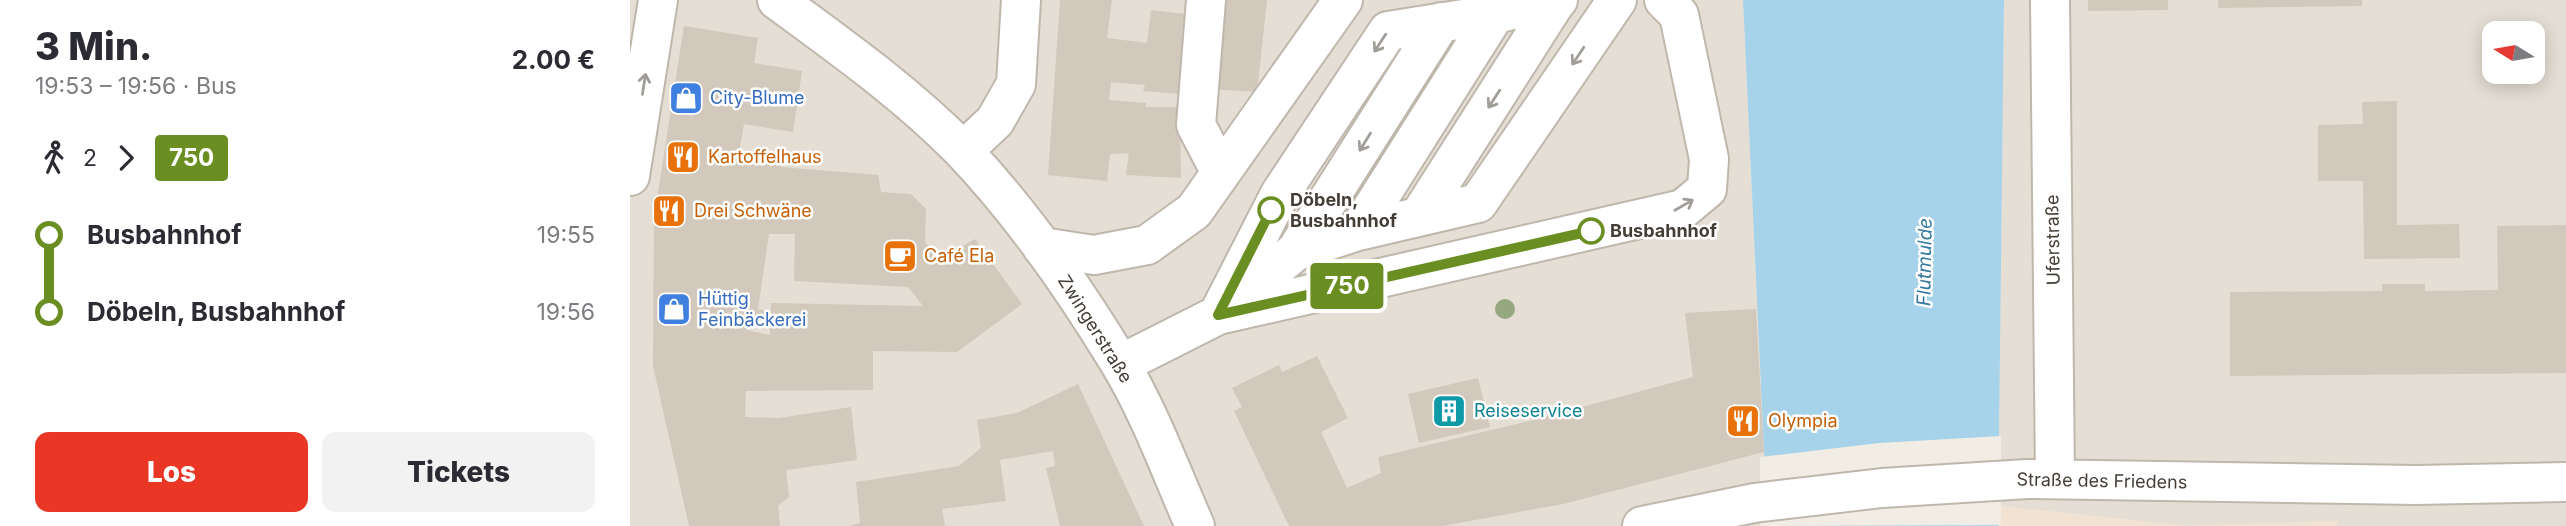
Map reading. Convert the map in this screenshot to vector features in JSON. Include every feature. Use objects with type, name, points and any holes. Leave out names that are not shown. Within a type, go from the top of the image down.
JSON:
[{"type":"street","points":[[630,176],[658,0]]},
{"type":"street","name":"Zwingerstraße","points":[[777,0],[860,60],[921,111],[963,151],[1042,247],[1121,364],[1195,526]]},
{"type":"street","points":[[963,151],[995,121],[1016,84],[1021,0]]},
{"type":"street","points":[[1206,0],[1196,125],[1221,173]]},
{"type":"street","points":[[1042,247],[1094,255],[1147,245],[1194,211],[1343,0]]},
{"type":"street","points":[[1420,215],[1557,0]]},
{"type":"street","points":[[1218,315],[1280,194],[1388,30],[1495,14],[1557,0]]},
{"type":"street","points":[[1296,251],[1358,231],[1478,203],[1617,0]]},
{"type":"street","points":[[1218,315],[1683,209],[1707,189],[1709,159],[1679,15],[1664,0]]},
{"type":"street","name":"Uferstraße","points":[[2050,0],[2055,480]]},
{"type":"street","points":[[1358,231],[1495,14]]},
{"type":"street","points":[[1121,364],[1218,315],[1296,251],[1441,22]]},
{"type":"street","name":"Straße des Friedens","points":[[1642,526],[1754,503],[1882,488],[2002,480],[2416,485],[2566,482]]},
{"type":"shaded area","points":[[630,0],[1743,0],[1764,452],[1764,526],[630,526]]},
{"type":"shaded area","points":[[2004,0],[2566,0],[2566,526],[2338,526],[2337,521],[2186,526],[1998,506]]},
{"type":"shaded area","points":[[1998,506],[2186,526],[1998,526]]},
{"type":"shaded area","points":[[2337,521],[2338,526],[2186,526]]},
{"type":"water","name":"Flutmulde","points":[[1743,0],[2004,0],[1998,526],[1764,526],[1764,452]]},
{"type":"pier","points":[[2001,436],[2001,525],[1760,526],[1760,457],[1879,443]]},
{"type":"building","points":[[1060,0],[1112,0],[1107,38],[1147,43],[1151,10],[1185,14],[1180,94],[1143,91],[1145,85],[1111,82],[1109,100],[1146,103],[1146,107],[1180,107],[1181,178],[1126,175],[1129,153],[1110,154],[1107,181],[1048,175]]},
{"type":"building","points":[[1222,0],[1267,0],[1257,92],[1211,89]]},
{"type":"building","points":[[2088,0],[2168,0],[2168,10],[2088,11]]},
{"type":"building","points":[[2218,0],[2362,0],[2362,6],[2218,8]]},
{"type":"building","points":[[684,26],[758,38],[754,63],[802,71],[793,132],[744,124],[739,152],[781,159],[781,167],[878,175],[881,192],[911,194],[926,209],[925,242],[940,258],[975,239],[1022,304],[957,352],[873,351],[873,390],[746,391],[745,417],[779,418],[851,407],[857,460],[786,470],[789,497],[778,506],[780,526],[689,526],[653,366],[654,218]],"holes":[[[769,234],[795,234],[794,281],[908,287],[923,306],[771,303],[770,335],[746,330],[746,314],[769,318],[768,311],[758,309]]]},
{"type":"building","points":[[2397,101],[2397,225],[2459,224],[2460,258],[2364,259],[2363,181],[2318,181],[2318,125],[2363,124],[2362,102]]},
{"type":"building","points":[[2566,225],[2566,373],[2230,376],[2230,292],[2382,291],[2382,284],[2425,284],[2425,291],[2498,290],[2497,226]]},
{"type":"building","points":[[1756,309],[1764,452],[1563,504],[1442,526],[1289,526],[1234,411],[1242,407],[1232,388],[1279,365],[1282,372],[1317,356],[1348,418],[1321,432],[1347,488],[1381,473],[1378,457],[1542,418],[1693,377],[1685,313]]},
{"type":"building","name":"Reiseservice","points":[[1478,378],[1490,427],[1419,443],[1408,394]]},
{"type":"building","points":[[1078,384],[1144,526],[1060,526],[1046,468],[1055,466],[1053,451],[1000,460],[1006,501],[942,509],[945,526],[849,526],[860,523],[856,482],[959,466],[981,448],[977,420],[1017,413]]},
{"type":"bus line","name":"750","points":[[1271,210],[1218,315],[1591,231]]},
{"type":"place","name":"City-Blume","points":[[686,98]]},
{"type":"place","name":"Kartoffelhaus","points":[[683,157]]},
{"type":"place","name":"Döbeln, Busbahnhof","points":[[1271,210]]},
{"type":"place","name":"Drei Schwäne","points":[[669,211]]},
{"type":"place","name":"Busbahnhof","points":[[1591,231]]},
{"type":"place","name":"Café Ela","points":[[900,256]]},
{"type":"place","name":"Hüttig Feinbäckerei","points":[[674,309]]},
{"type":"place","name":"Reiseservice","points":[[1449,411]]},
{"type":"place","name":"Olympia","points":[[1743,421]]}]
